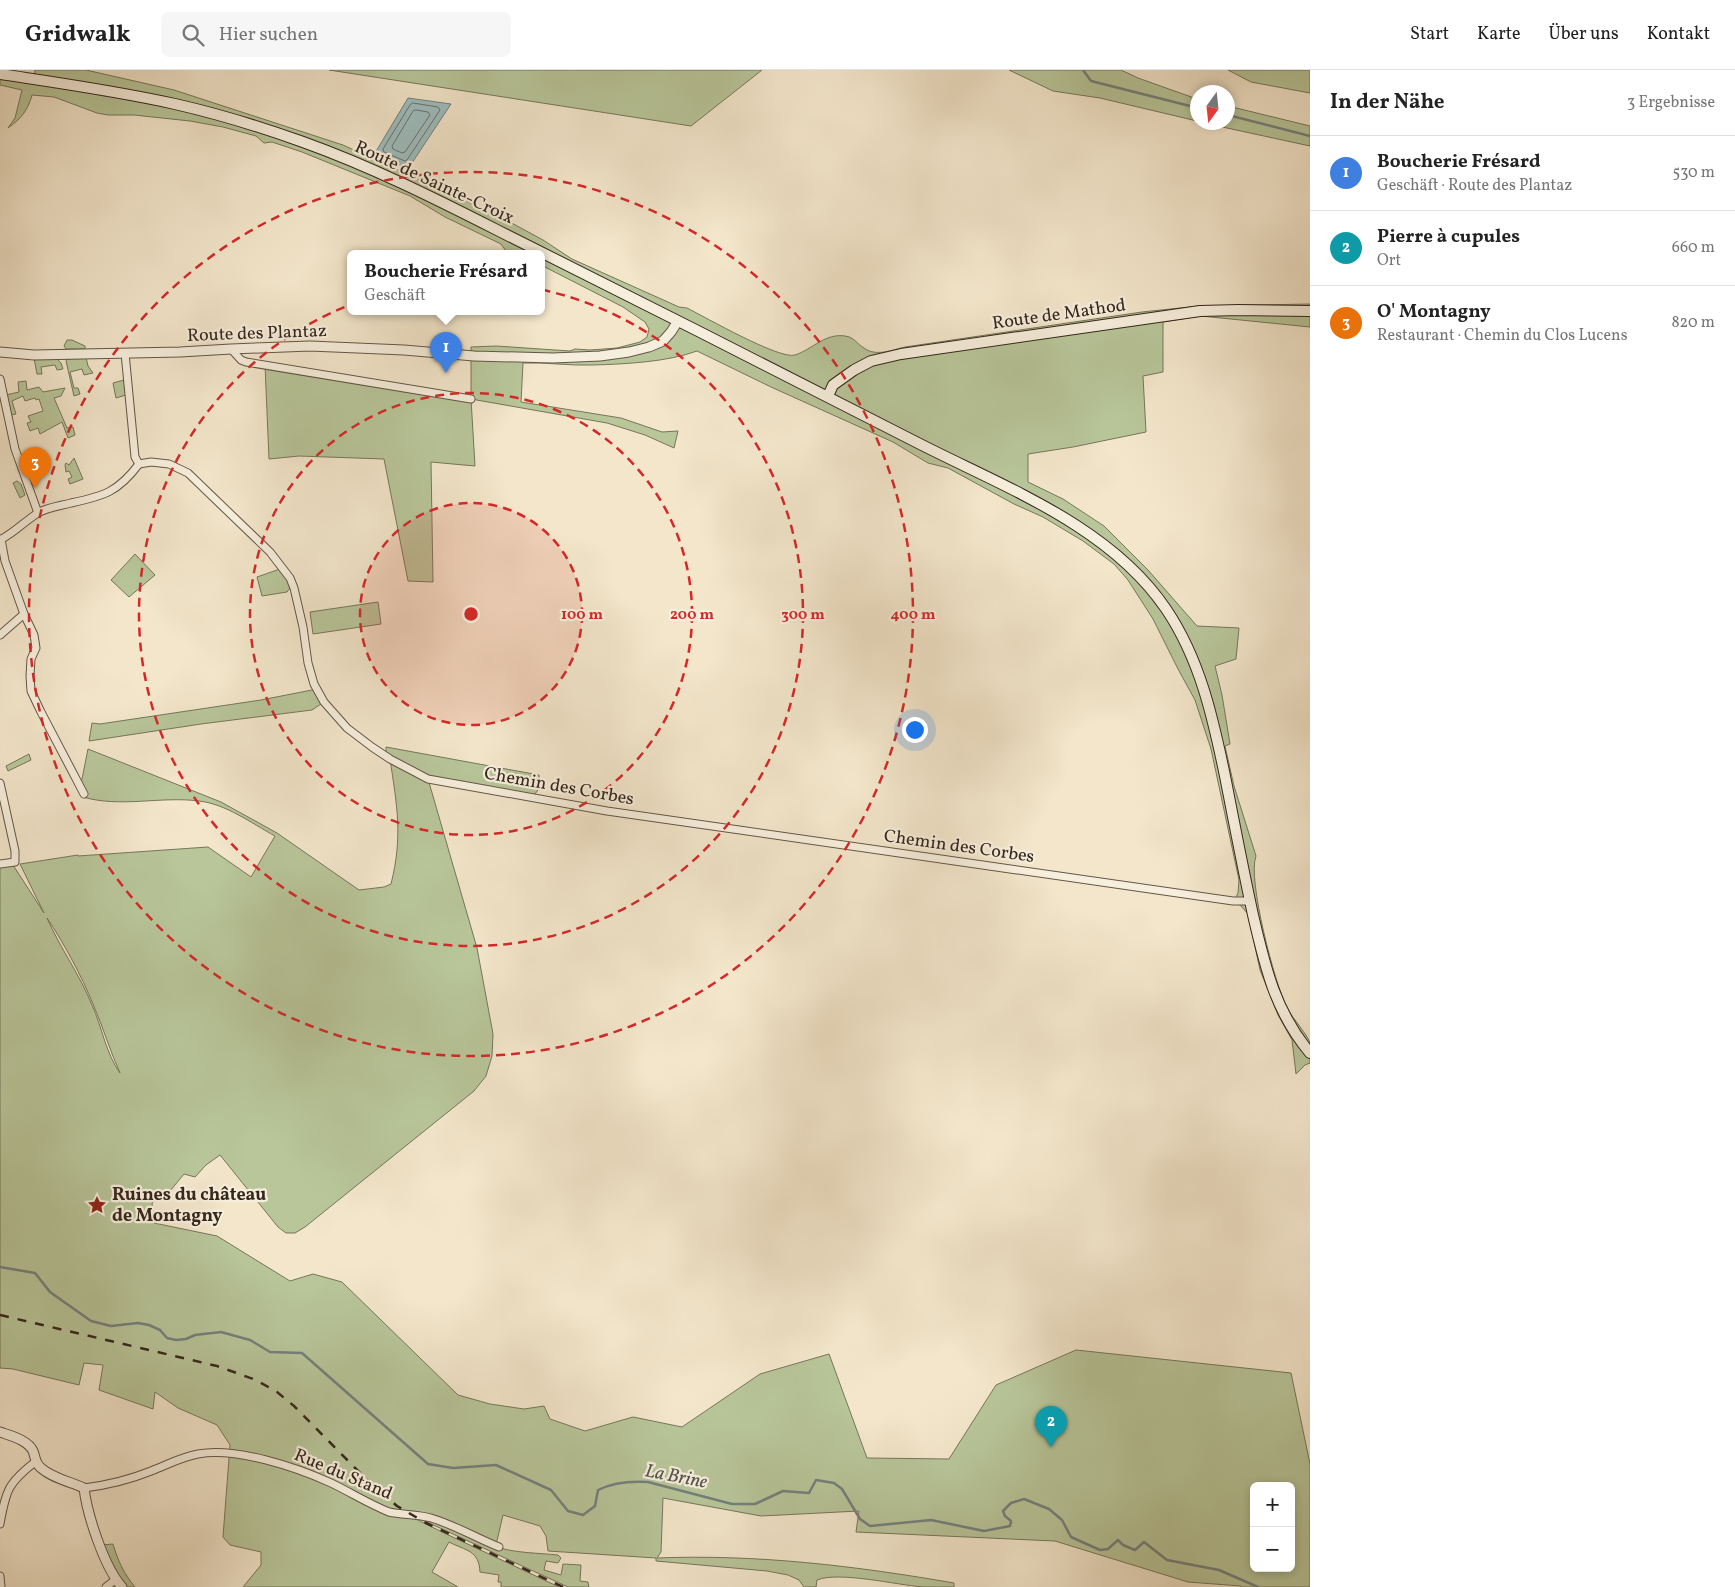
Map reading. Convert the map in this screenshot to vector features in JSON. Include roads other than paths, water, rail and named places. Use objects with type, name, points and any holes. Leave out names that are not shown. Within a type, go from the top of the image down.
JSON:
[{"type":"main road","name":"Route de Sainte-Croix","points":[[0,74],[90,87],[176,104],[240,121],[302,142],[374,171],[536,250]]},
{"type":"main road","name":"Route de Sainte-Croix","points":[[545,254],[828,396],[1060,516],[1110,550],[1144,582],[1163,605],[1180,632],[1201,679],[1217,738],[1265,967],[1282,1012],[1295,1034],[1310,1053]]},
{"type":"main road","name":"Route de Mathod","points":[[828,396],[833,385],[854,370],[871,361],[901,354],[1200,311],[1310,311]]},
{"type":"street","name":"Route des Plantaz","points":[[0,352],[34,355],[180,352],[310,346],[404,350],[474,356],[553,358],[600,356],[649,347],[662,341],[678,321]]},
{"type":"street","points":[[231,349],[241,360],[246,362],[471,399]]},
{"type":"street","points":[[84,794],[31,691],[31,659],[36,648],[34,635],[24,614],[5,561],[1,539],[38,513],[57,506],[104,495],[117,489],[139,464],[135,457],[125,353]]},
{"type":"street","points":[[0,379],[18,459],[38,513]]},
{"type":"street","name":"Chemin des Corbes","points":[[139,464],[151,462],[169,464],[188,473],[270,552],[290,578],[294,588],[303,627],[308,663],[314,684],[324,702],[347,728],[372,747],[428,779],[607,811],[1234,901],[1250,901]]},
{"type":"street","points":[[0,635],[24,614]]},
{"type":"street","points":[[0,783],[15,852],[15,862],[1,864]]},
{"type":"street","points":[[0,1432],[29,1445],[34,1452],[35,1462],[43,1470],[84,1488],[101,1548],[119,1584],[106,1587]]},
{"type":"street","name":"Rue du Stand","points":[[84,1488],[119,1483],[175,1461],[199,1454],[214,1452],[231,1454],[280,1464],[310,1474],[389,1512],[401,1515],[430,1517],[499,1547]]},
{"type":"street","points":[[0,1524],[9,1486],[35,1462]]},
{"type":"street","points":[[0,1576],[1,1587]]},
{"type":"water","points":[[408,98],[451,104],[408,169],[375,153]]},
{"type":"waterway","points":[[1083,70],[1091,81],[1190,106]]},
{"type":"waterway","points":[[1235,117],[1310,136]]},
{"type":"waterway","name":"La Brine","points":[[0,1267],[35,1273],[50,1292],[91,1321],[111,1326],[138,1323],[149,1325],[160,1330],[167,1338],[176,1340],[186,1339],[195,1335],[221,1332],[250,1340],[270,1352],[302,1353],[428,1464],[453,1468],[496,1465],[551,1490],[568,1511],[583,1515],[595,1506],[598,1490],[616,1484],[635,1482],[648,1482],[732,1504],[755,1504],[783,1491],[809,1493],[816,1480],[834,1483],[842,1489],[860,1519],[870,1526],[931,1520],[984,1531],[1010,1526],[1011,1521],[1005,1516],[1003,1511],[1011,1503],[1024,1499],[1049,1509],[1062,1520],[1071,1537],[1100,1550],[1108,1549],[1118,1540],[1123,1545],[1135,1550],[1144,1542],[1167,1560],[1219,1570],[1258,1587]]},
{"type":"railway","points":[[0,1315],[217,1366],[256,1380],[277,1392],[294,1406],[367,1480],[397,1506],[426,1523],[563,1587]]},
{"type":"place","name":"Boucherie Frésard","points":[[446,373]]},
{"type":"place","name":"O' Montagny","points":[[35,488]]},
{"type":"place","name":"Ruines du château de Montagny","points":[[97,1205]]},
{"type":"place","name":"Pierre à cupules","points":[[1051,1447]]}]
